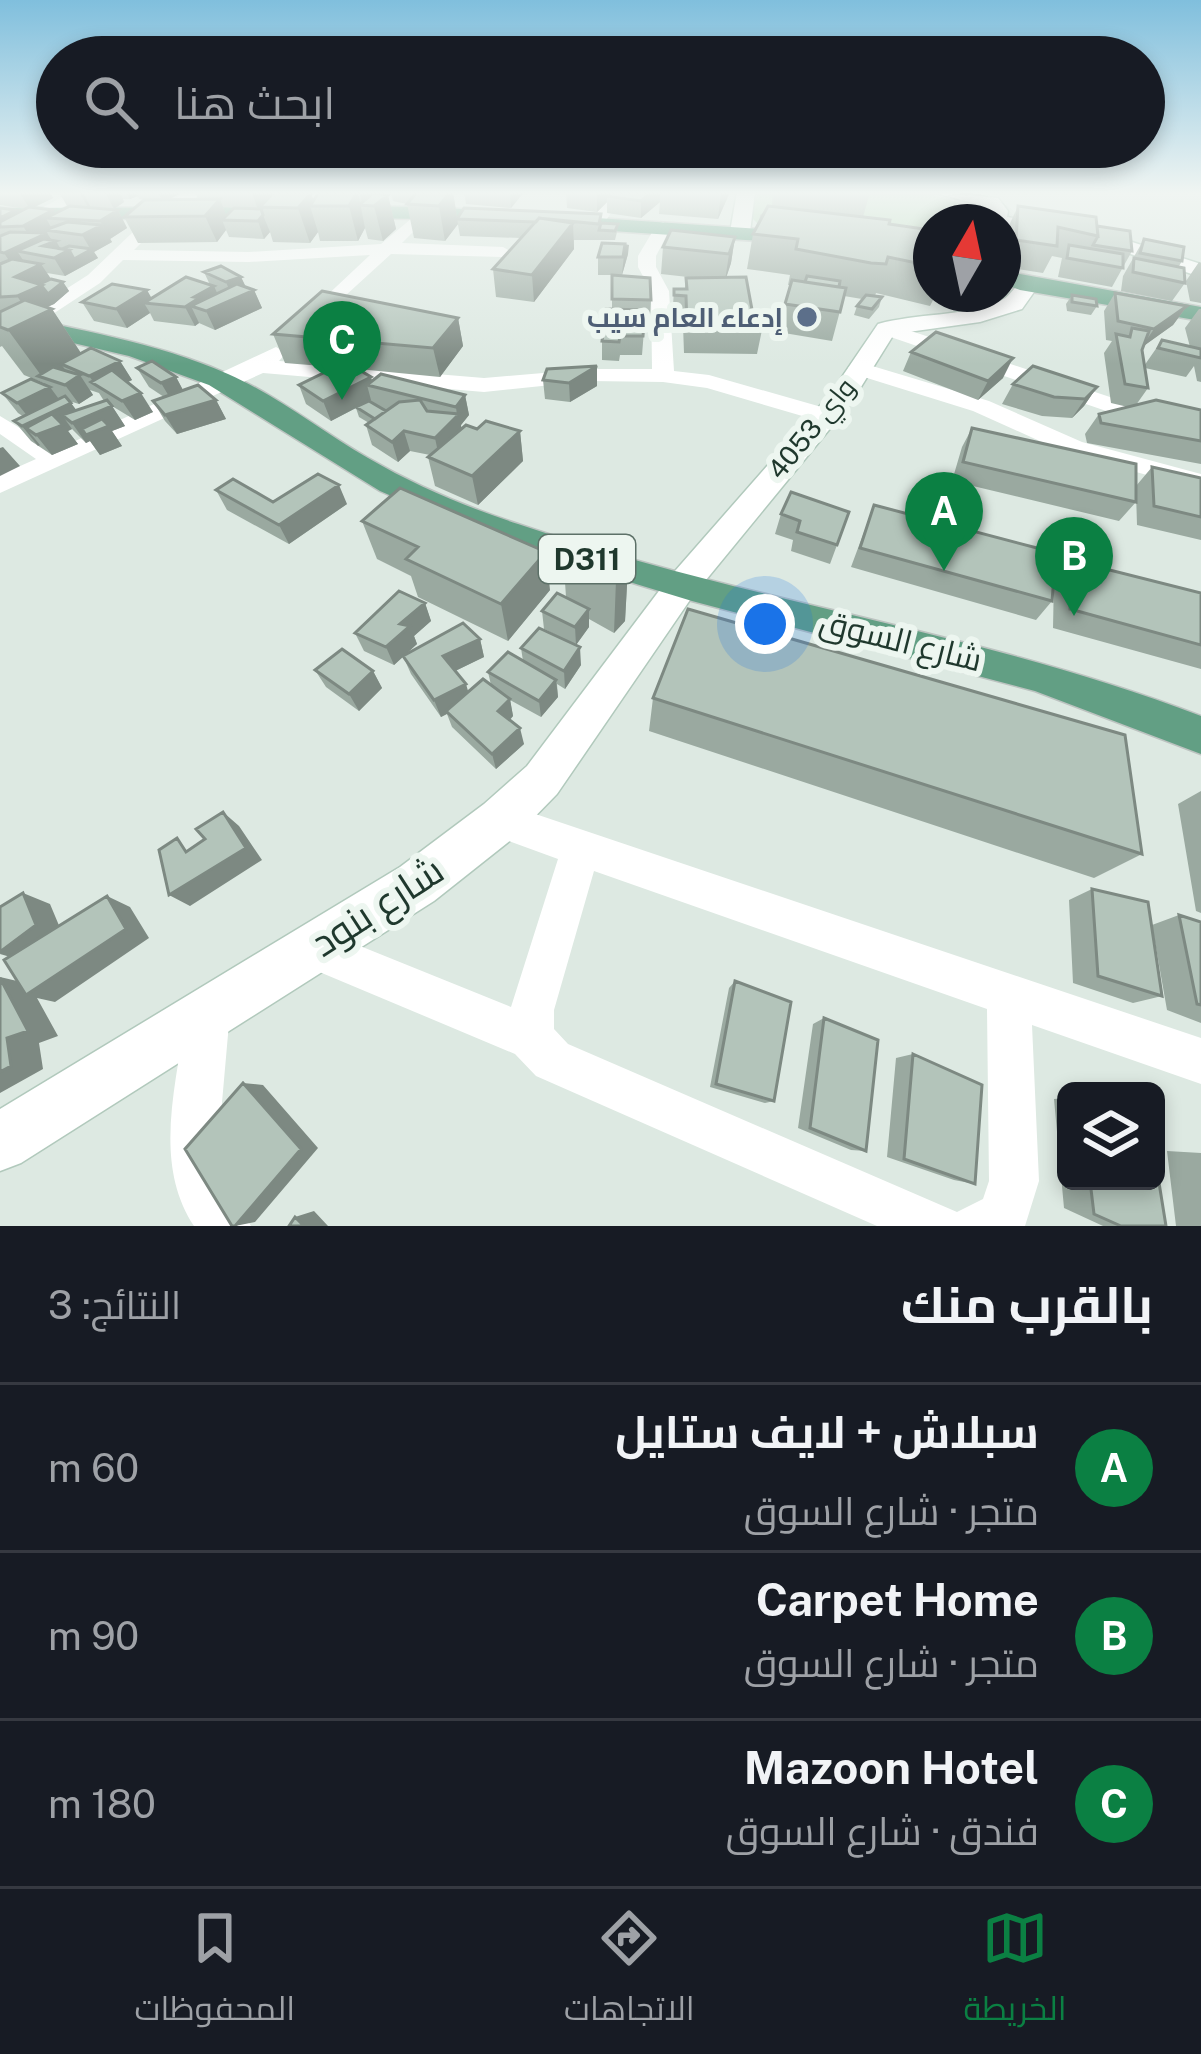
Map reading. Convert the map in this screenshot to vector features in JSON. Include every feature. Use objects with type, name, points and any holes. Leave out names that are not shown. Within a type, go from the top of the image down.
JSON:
[{"type":"main road","points":[[1021,282],[1201,314]]},
{"type":"main road","name":"شارع السوق","points":[[23,332],[122,348],[221,380],[299,423],[372,474],[445,509],[680,588],[966,654],[1121,700],[1201,735]]},
{"type":"street","points":[[23,332],[126,249]]},
{"type":"street","points":[[120,255],[232,257],[367,249]]},
{"type":"street","points":[[0,485],[260,365],[387,249]]},
{"type":"street","points":[[416,249],[503,253]]},
{"type":"street","points":[[651,249],[647,267],[660,291],[663,376]]},
{"type":"street","points":[[1135,249],[1201,271]]},
{"type":"street","points":[[886,329],[989,312]]},
{"type":"street","points":[[886,329],[1120,408],[1201,424]]},
{"type":"street","name":"واي 4053","points":[[680,588],[842,397],[886,329]]},
{"type":"street","points":[[260,365],[484,386],[590,375],[663,376],[750,392],[824,415]]},
{"type":"street","points":[[859,368],[980,406],[1073,447],[1201,482]]},
{"type":"street","points":[[0,423],[55,460]]},
{"type":"street","name":"شارع بنود","points":[[0,1142],[417,884],[500,820],[542,780],[680,588]]},
{"type":"street","points":[[500,820],[1201,1061]]},
{"type":"street","points":[[531,1038],[532,1010],[581,848]]},
{"type":"street","points":[[313,948],[531,1038],[551,1060],[937,1226]]},
{"type":"street","points":[[977,1226],[1001,1221],[1014,1181],[1009,995]]},
{"type":"street","points":[[208,1012],[192,1159],[201,1191],[225,1226]]},
{"type":"building","points":[[21,249],[69,250],[54,258],[17,251]]},
{"type":"building","points":[[63,249],[92,249],[74,259]]},
{"type":"building","points":[[511,249],[552,249],[532,275],[493,269]]},
{"type":"building","points":[[600,249],[624,249],[623,257],[598,257]]},
{"type":"building","points":[[684,249],[731,249],[729,254]]},
{"type":"building","points":[[797,249],[913,249],[913,262],[888,257],[886,264]]},
{"type":"building","points":[[1068,249],[1123,254],[1123,268],[1067,258]]},
{"type":"building","points":[[1141,249],[1184,249],[1182,261],[1140,253]]},
{"type":"building","points":[[1134,258],[1184,268],[1185,283],[1133,272]]},
{"type":"building","points":[[12,259],[41,264],[15,277],[42,285],[17,296],[0,297],[0,264]]},
{"type":"building","points":[[221,266],[241,277],[226,282],[204,272]]},
{"type":"building","points":[[612,275],[650,278],[651,300],[612,299]]},
{"type":"building","points":[[807,276],[840,281],[839,287],[805,282]]},
{"type":"building","points":[[186,277],[214,286],[185,307],[144,303]]},
{"type":"building","points":[[746,277],[753,315],[760,314],[763,325],[687,325],[686,296],[674,295],[674,289],[687,289],[686,278]]},
{"type":"building","points":[[51,279],[63,282],[48,294],[40,284]]},
{"type":"building","points":[[792,280],[846,288],[840,312],[785,304]]},
{"type":"building","points":[[112,284],[147,290],[116,309],[82,302]]},
{"type":"building","points":[[237,284],[254,290],[206,311],[191,306]]},
{"type":"building","points":[[322,291],[458,318],[433,348],[273,334]]},
{"type":"building","points":[[1115,293],[1187,306],[1154,329],[1118,321]]},
{"type":"building","points":[[866,295],[882,297],[872,309],[857,306]]},
{"type":"building","points":[[1072,295],[1096,299],[1097,306],[1072,302]]},
{"type":"building","points":[[25,300],[52,309],[8,330],[0,327],[0,312]]},
{"type":"building","points":[[606,309],[645,310],[643,336],[602,341]]},
{"type":"building","points":[[1132,328],[1149,331],[1142,350],[1148,388],[1125,384],[1116,334],[1130,337]]},
{"type":"building","points":[[936,332],[1013,358],[988,381],[911,352]]},
{"type":"building","points":[[1162,340],[1201,349],[1201,358],[1158,348]]},
{"type":"building","points":[[91,348],[120,361],[89,376],[61,364]]},
{"type":"building","points":[[152,361],[176,377],[161,383],[137,368]]},
{"type":"building","points":[[346,362],[371,377],[323,401],[299,385]]},
{"type":"building","points":[[597,366],[569,383],[543,380],[547,369]]},
{"type":"building","points":[[1033,366],[1097,387],[1085,399],[1054,397],[1013,384]]},
{"type":"building","points":[[53,367],[80,375],[65,385],[38,376]]},
{"type":"building","points":[[112,370],[141,393],[122,401],[91,382]]},
{"type":"building","points":[[381,374],[465,395],[456,407],[367,385]]},
{"type":"building","points":[[31,379],[50,387],[17,403],[2,393]]},
{"type":"building","points":[[198,385],[216,400],[165,415],[153,401]]},
{"type":"building","points":[[65,396],[71,403],[22,426],[14,421]]},
{"type":"building","points":[[107,400],[112,406],[72,423],[62,415]]},
{"type":"building","points":[[420,400],[427,411],[459,414],[435,438],[404,431],[392,442],[366,425],[399,402]]},
{"type":"building","points":[[1156,400],[1201,410],[1201,441],[1101,423],[1099,414]]},
{"type":"building","points":[[369,401],[386,411],[375,419],[356,407]]},
{"type":"building","points":[[52,414],[63,425],[36,435],[26,428]]},
{"type":"building","points":[[102,419],[109,426],[86,435],[82,429]]},
{"type":"building","points":[[486,421],[520,431],[472,476],[428,457],[466,425],[477,429]]},
{"type":"building","points":[[972,428],[1136,464],[1136,502],[963,462]]},
{"type":"building","points":[[1152,467],[1201,478],[1201,517],[1154,506]]},
{"type":"building","points":[[318,474],[339,485],[279,525],[216,490],[233,479],[273,502]]},
{"type":"building","points":[[400,488],[546,552],[501,604],[406,559],[418,547],[362,521]]},
{"type":"building","points":[[791,492],[849,512],[837,545],[797,532],[800,521],[781,514]]},
{"type":"building","points":[[874,505],[1056,553],[1052,601],[860,548]]},
{"type":"building","points":[[575,540],[628,567],[616,580],[563,552]]},
{"type":"building","points":[[1070,560],[1201,593],[1201,645],[1070,609]]},
{"type":"building","points":[[399,591],[425,603],[400,624],[410,626],[386,647],[355,633]]},
{"type":"building","points":[[557,593],[589,609],[575,627],[542,611]]},
{"type":"building","points":[[688,609],[1125,735],[1142,854],[653,698]]},
{"type":"building","points":[[463,623],[480,639],[443,656],[466,684],[434,700],[403,656]]},
{"type":"building","points":[[539,628],[580,647],[564,671],[521,648]]},
{"type":"building","points":[[342,649],[373,671],[349,694],[315,670]]},
{"type":"building","points":[[508,652],[556,680],[539,701],[488,672]]},
{"type":"building","points":[[483,679],[510,699],[498,711],[520,728],[492,754],[446,711]]},
{"type":"building","points":[[223,812],[246,848],[169,895],[159,850],[177,838],[186,852],[205,839],[196,829]]},
{"type":"building","points":[[1092,889],[1148,902],[1162,996],[1098,976]]},
{"type":"building","points":[[23,893],[36,925],[0,952],[0,907]]},
{"type":"building","points":[[107,896],[126,929],[26,995],[4,960]]},
{"type":"building","points":[[1179,915],[1201,922],[1201,1005],[1197,1004]]},
{"type":"building","points":[[0,978],[28,1031],[7,1038],[11,1066],[0,1072]]},
{"type":"building","points":[[735,981],[791,1002],[774,1101],[716,1084]]},
{"type":"building","points":[[824,1018],[878,1040],[866,1151],[810,1128]]},
{"type":"building","points":[[913,1054],[982,1085],[975,1184],[904,1159]]},
{"type":"building","points":[[243,1083],[301,1149],[232,1226],[185,1149]]},
{"type":"building","points":[[1091,1190],[1160,1190],[1166,1226],[1121,1226],[1094,1214]]},
{"type":"place","name":"إدعاء العام سيب","points":[[807,317]]},
{"type":"place","name":"Mazoon Hotel","points":[[342,400]]},
{"type":"place","name":"سبلاش + لايف ستايل","points":[[944,571]]},
{"type":"place","name":"Carpet Home","points":[[1074,616]]}]
